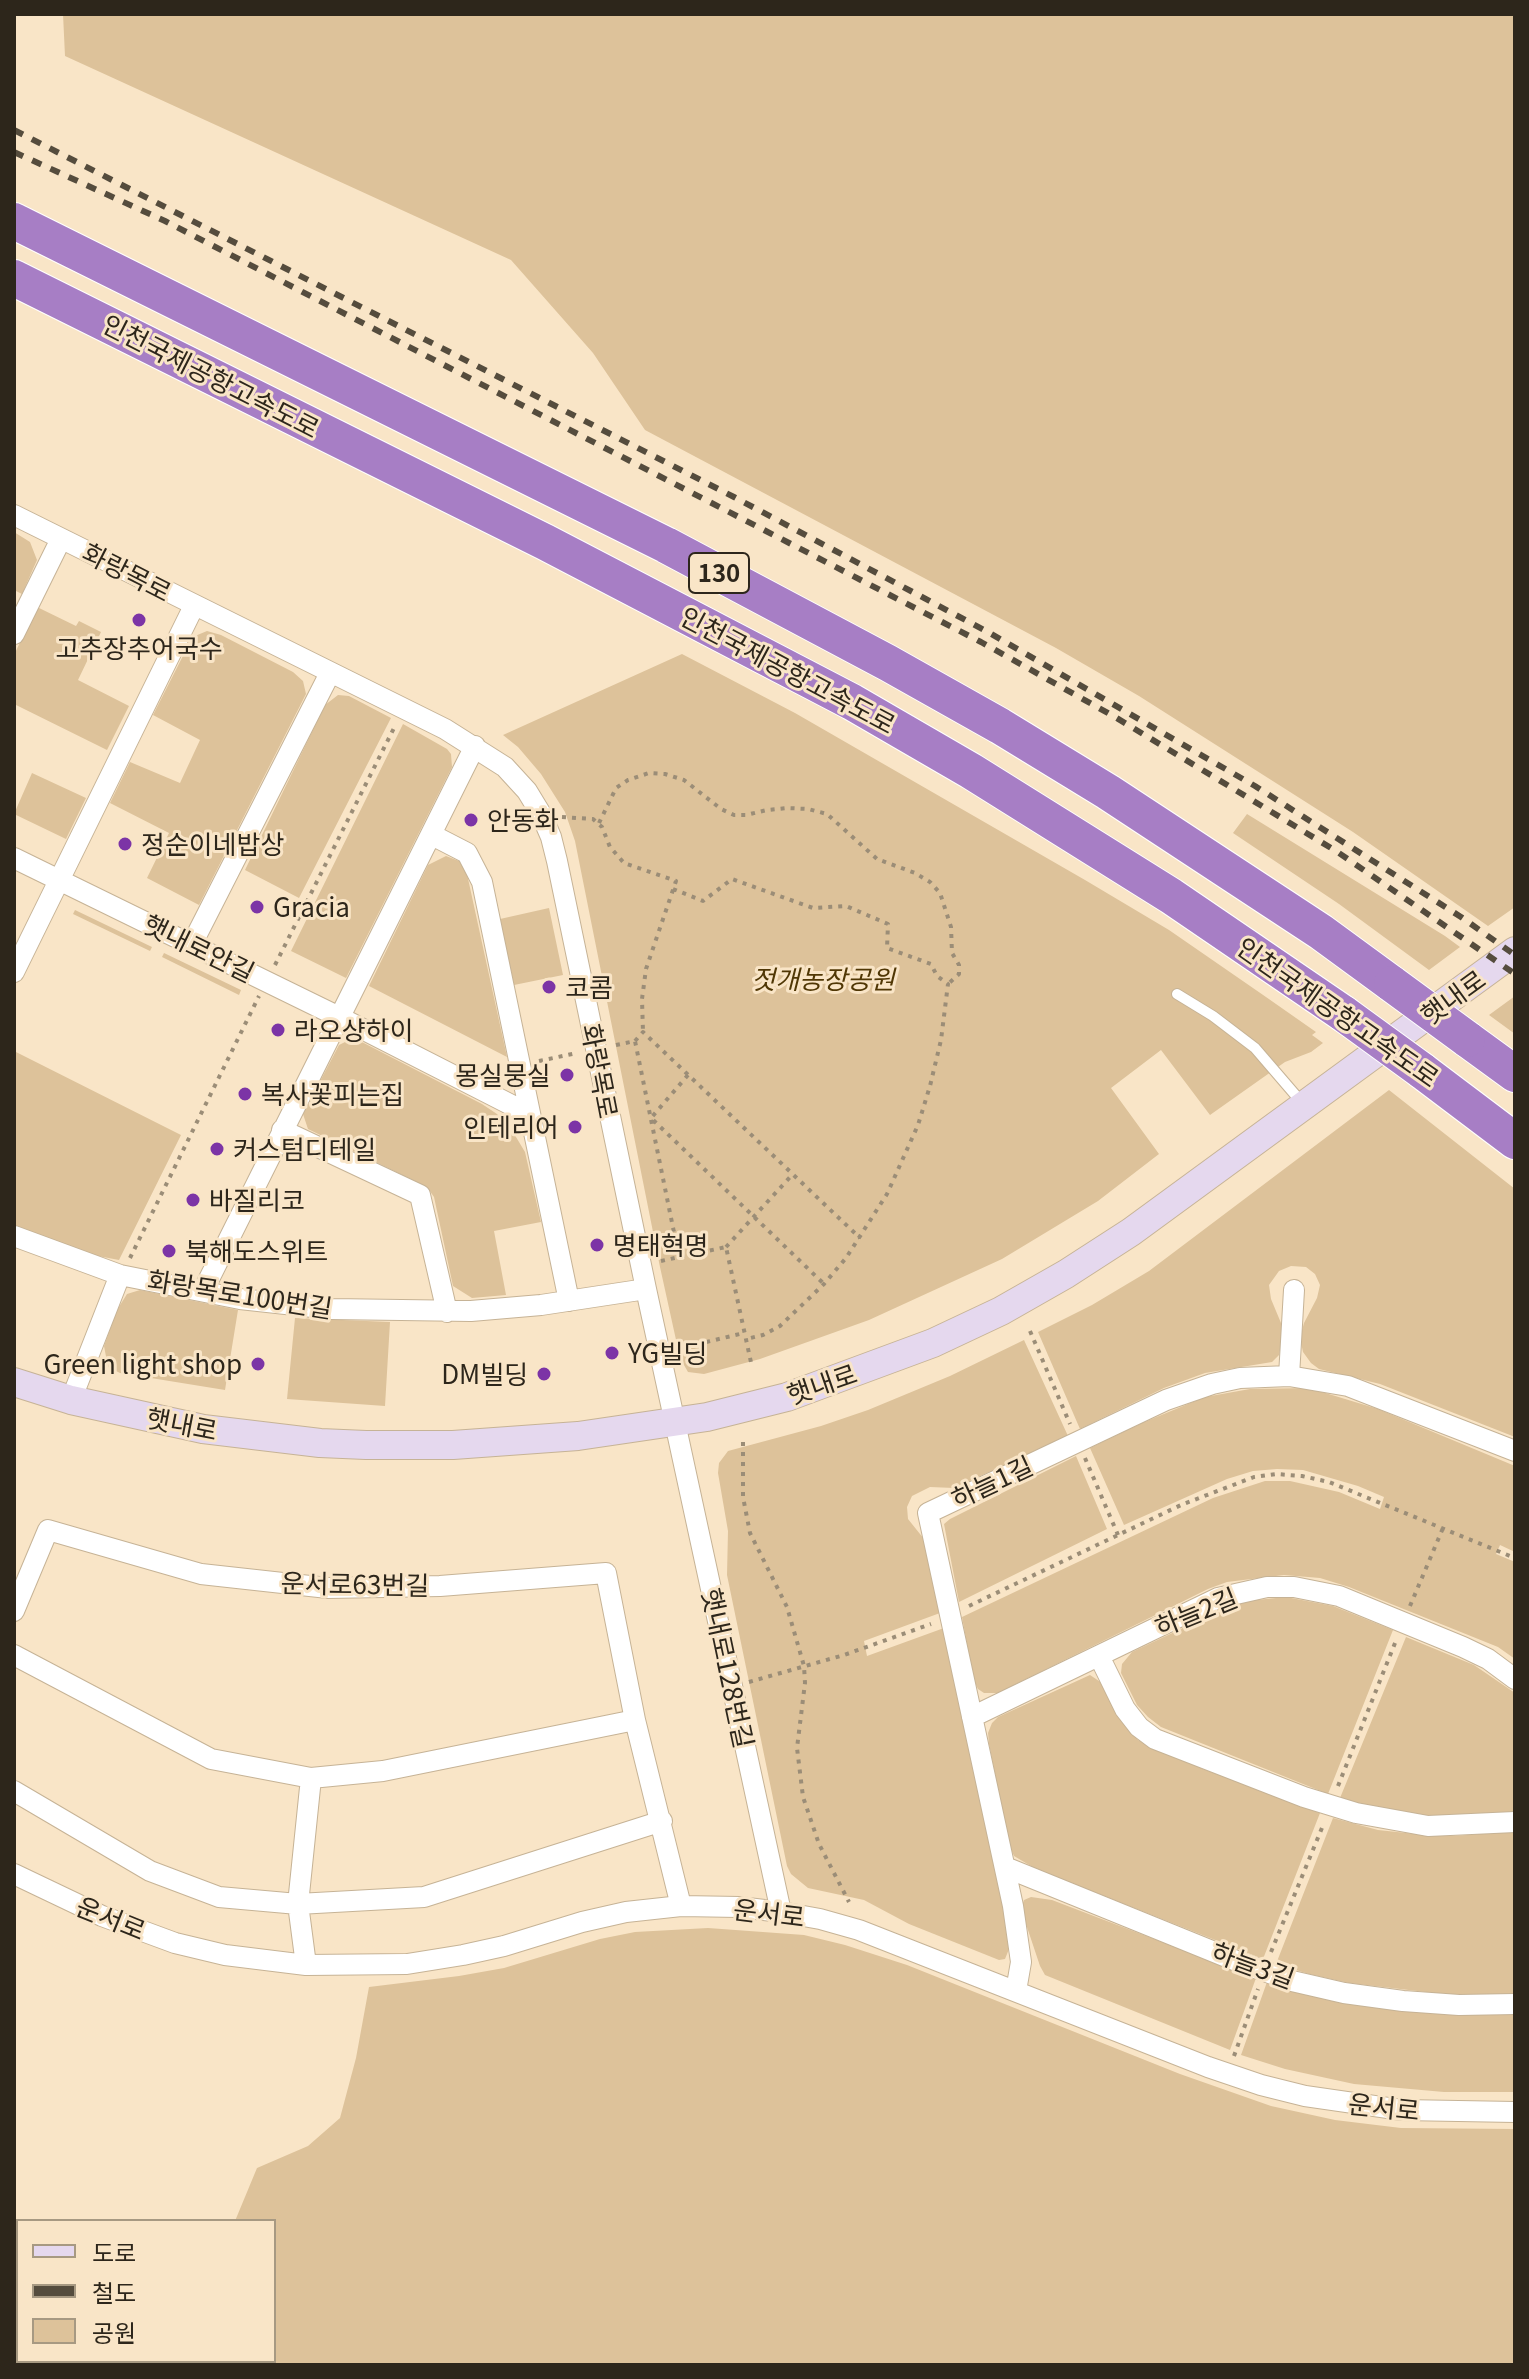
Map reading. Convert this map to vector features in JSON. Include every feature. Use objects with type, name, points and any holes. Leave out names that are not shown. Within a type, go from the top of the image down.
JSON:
[{"type":"highway","name":"인천국제공항고속도로","points":[[14,221],[638,531],[888,663],[1108,792],[1321,932],[1515,1074]]},
{"type":"highway","name":"인천국제공항고속도로","points":[[14,278],[532,535],[852,702],[971,771],[1158,888],[1344,1014],[1515,1141]]},
{"type":"main road","name":"햇내로","points":[[14,1382],[71,1400],[241,1435],[366,1445],[516,1442],[676,1423],[728,1413],[829,1383],[933,1343],[1001,1311],[1131,1232],[1515,951]]},
{"type":"street","name":"화랑목로","points":[[14,515],[475,746],[505,767],[527,791],[551,837],[676,1423]]},
{"type":"street","name":"화랑목로","points":[[14,634],[61,539]]},
{"type":"street","name":"화랑목로","points":[[59,880],[194,606]]},
{"type":"street","points":[[192,944],[330,673]]},
{"type":"street","points":[[203,1291],[475,746]]},
{"type":"street","points":[[432,835],[467,853],[482,882],[569,1301]]},
{"type":"street","name":"햇내로안길","points":[[14,858],[529,1114]]},
{"type":"street","points":[[14,972],[59,880]]},
{"type":"street","points":[[282,1130],[420,1195],[447,1312]]},
{"type":"street","name":"화랑목로100번길","points":[[14,1236],[203,1291],[315,1308],[447,1312],[569,1301],[646,1289]]},
{"type":"street","points":[[71,1400],[124,1268]]},
{"type":"street","points":[[1289,1376],[1294,1290]]},
{"type":"street","name":"하늘1길","points":[[1016,1991],[1021,1962],[1019,1939],[928,1513],[1189,1391],[1240,1378],[1289,1376],[1348,1386],[1515,1451]]},
{"type":"street","name":"햇내로128번길","points":[[676,1423],[781,1912]]},
{"type":"street","name":"운서로63번길","points":[[14,1611],[48,1530],[201,1574],[328,1588],[440,1586],[606,1573],[635,1720],[681,1906]]},
{"type":"street","name":"하늘2길","points":[[972,1717],[1218,1598],[1267,1587],[1294,1587],[1339,1596],[1488,1659],[1515,1679]]},
{"type":"street","points":[[14,1655],[211,1759],[311,1778],[383,1771],[635,1720]]},
{"type":"street","points":[[1099,1656],[1125,1709],[1139,1727],[1155,1739],[1304,1797],[1356,1813],[1428,1826],[1515,1822]]},
{"type":"street","points":[[306,1965],[298,1904],[311,1778]]},
{"type":"street","points":[[14,1791],[150,1871],[219,1897],[298,1904],[424,1897],[662,1821]]},
{"type":"street","name":"하늘3길","points":[[1005,1867],[1292,1981],[1344,1993],[1403,2001],[1459,2005],[1515,2004]]},
{"type":"street","name":"운서로","points":[[14,1874],[102,1916],[175,1943],[225,1955],[306,1965],[407,1964],[463,1955],[626,1912],[681,1906],[739,1907],[781,1912],[859,1930],[1261,2085],[1305,2096],[1402,2110],[1515,2112]]},
{"type":"lane","points":[[1177,994],[1213,1016],[1255,1048],[1305,1106]]},
{"type":"path","points":[[281,953],[398,719]]},
{"type":"path","points":[[599,823],[616,788],[649,773],[684,780],[721,809],[734,815],[787,808],[827,814],[877,859],[930,882],[940,893],[951,927],[952,953],[959,965],[959,974],[948,984],[941,1040],[918,1125],[887,1194],[860,1238],[824,1284],[780,1326],[746,1339]]},
{"type":"path","points":[[558,817],[584,817],[599,823],[617,856],[635,868],[676,881],[646,969],[641,1020],[643,1032],[860,1238]]},
{"type":"path","points":[[673,889],[703,901],[732,879],[813,908],[846,906],[888,924],[887,948],[931,964],[937,976],[948,984]]},
{"type":"path","points":[[124,1268],[261,991]]},
{"type":"path","points":[[610,1046],[635,1041],[643,1032]]},
{"type":"path","points":[[635,1041],[679,1257]]},
{"type":"path","points":[[534,1062],[583,1052]]},
{"type":"path","points":[[651,1118],[688,1075]]},
{"type":"path","points":[[651,1118],[824,1284]]},
{"type":"path","points":[[655,1263],[726,1247],[793,1174]]},
{"type":"path","points":[[726,1247],[752,1367]]},
{"type":"path","points":[[1030,1331],[1073,1430]]},
{"type":"path","points":[[675,1349],[744,1333]]},
{"type":"path","points":[[743,1442],[743,1497],[750,1533],[787,1607],[804,1666],[805,1683],[797,1748],[803,1797],[819,1844],[849,1902]]},
{"type":"path","points":[[1083,1452],[1118,1535]]},
{"type":"path","points":[[963,1609],[1223,1487],[1276,1474],[1329,1482],[1515,1558]]},
{"type":"path","points":[[1408,1612],[1443,1528]]},
{"type":"path","points":[[745,1683],[844,1655],[941,1620]]},
{"type":"path","points":[[1334,1796],[1399,1633]]},
{"type":"path","points":[[1268,1962],[1327,1815]]},
{"type":"path","points":[[1233,2058],[1261,1980]]},
{"type":"green space","points":[[63,14],[1515,14],[1515,907],[1488,926],[1353,832],[1139,696],[1056,648],[645,430],[593,353],[511,260],[65,56]]},
{"type":"green space","points":[[14,532],[30,542],[37,560],[22,594],[14,590]]},
{"type":"green space","points":[[37,607],[76,626],[79,621],[101,632],[78,680],[129,706],[107,750],[14,704],[14,655]]},
{"type":"green space","points":[[207,631],[221,635],[293,672],[303,681],[306,694],[199,905],[147,878],[169,833],[110,803],[130,762],[180,783],[200,740],[153,715],[190,642]]},
{"type":"green space","name":"젓개농장공원","points":[[682,654],[795,713],[1169,930],[1316,1032],[1312,1035],[1323,1043],[1311,1052],[1285,1062],[1210,1115],[1161,1050],[1111,1088],[1159,1154],[1098,1201],[1002,1259],[869,1320],[760,1359],[704,1374],[688,1372],[680,1358],[660,1267],[575,841],[565,812],[541,774],[503,735]]},
{"type":"green space","points":[[338,695],[349,696],[391,718],[299,898],[245,870],[325,705]]},
{"type":"green space","points":[[403,724],[447,749],[451,754],[452,767],[346,978],[291,951]]},
{"type":"green space","points":[[32,773],[86,798],[66,839],[14,814]]},
{"type":"green space","points":[[1247,814],[1460,947],[1429,970],[1339,904],[1233,833]]},
{"type":"green space","points":[[446,856],[459,861],[467,874],[507,1057],[369,986],[428,865]]},
{"type":"green space","points":[[549,908],[563,975],[514,985],[500,919]]},
{"type":"green space","points":[[75,910],[152,947],[150,951],[73,914]]},
{"type":"green space","points":[[164,953],[241,990],[239,995],[162,957]]},
{"type":"green space","points":[[1515,996],[1515,1034],[1489,1015]]},
{"type":"green space","points":[[351,1039],[482,1104],[497,1114],[513,1132],[525,1152],[541,1222],[494,1231],[506,1295],[472,1298],[453,1286],[434,1197],[427,1187],[308,1129],[303,1114],[339,1045]]},
{"type":"green space","points":[[14,1051],[181,1135],[119,1260],[98,1256],[14,1226]]},
{"type":"green space","points":[[1389,1090],[1515,1189],[1515,1437],[1380,1384],[1319,1369],[1311,1363],[1303,1352],[1300,1338],[1320,1285],[1315,1274],[1306,1267],[1291,1266],[1279,1271],[1269,1285],[1283,1335],[1279,1355],[1272,1362],[1205,1373],[1164,1388],[1080,1429],[1038,1332],[1149,1271]]},
{"type":"green space","points":[[140,1290],[238,1310],[225,1390],[120,1373],[108,1367],[104,1346],[117,1310],[127,1294]]},
{"type":"green space","points":[[295,1318],[390,1322],[385,1406],[287,1399]]},
{"type":"green space","points":[[1024,1340],[1068,1436],[954,1488],[930,1487],[912,1496],[907,1507],[908,1519],[924,1539],[940,1613],[864,1641],[867,1656],[944,1628],[1011,1944],[1005,1959],[999,1960],[909,1924],[864,1900],[808,1888],[791,1874],[727,1575],[728,1531],[718,1473],[719,1463],[728,1451],[868,1410],[950,1376]]},
{"type":"green space","points":[[1309,1388],[1378,1409],[1515,1466],[1515,1552],[1500,1545],[1496,1554],[1515,1562],[1515,1659],[1498,1647],[1349,1587],[1320,1578],[1284,1575],[1227,1582],[1208,1589],[998,1693],[984,1693],[978,1689],[962,1617],[1213,1498],[1265,1481],[1290,1481],[1339,1492],[1380,1509],[1384,1497],[1358,1486],[1303,1470],[1277,1469],[1253,1471],[1227,1479],[1124,1525],[1090,1448],[1205,1397],[1250,1389]]},
{"type":"green space","points":[[1076,1456],[1107,1529],[959,1602],[944,1524]]},
{"type":"green space","points":[[1286,1597],[1333,1606],[1393,1630],[1328,1794],[1161,1727],[1137,1705],[1121,1673],[1122,1664],[1132,1652],[1202,1619],[1246,1601]]},
{"type":"green space","points":[[1406,1637],[1474,1665],[1515,1693],[1515,1813],[1429,1816],[1385,1810],[1340,1798]]},
{"type":"green space","points":[[1090,1675],[1102,1683],[1115,1712],[1138,1740],[1203,1769],[1320,1813],[1263,1959],[1036,1869],[1014,1856],[989,1744],[988,1733],[992,1723],[998,1717]]},
{"type":"green space","points":[[1333,1818],[1378,1830],[1425,1835],[1515,1831],[1515,1994],[1443,1994],[1349,1983],[1276,1964]]},
{"type":"green space","points":[[1031,1897],[1052,1900],[1256,1978],[1230,2050],[1045,1975],[1021,1909],[1024,1900]]},
{"type":"green space","points":[[708,1928],[804,1935],[907,1965],[1180,2074],[1271,2106],[1335,2120],[1401,2128],[1515,2129],[1515,2365],[68,2365],[276,2363],[276,2219],[236,2219],[257,2168],[308,2146],[340,2118],[356,2058],[369,1987],[504,1968],[600,1939],[635,1932]]},
{"type":"green space","points":[[1267,1982],[1322,1998],[1515,2012],[1515,2092],[1444,2092],[1354,2084],[1285,2069],[1241,2055]]},
{"type":"railway","points":[[14,130],[734,497],[986,631],[1255,786],[1461,917],[1515,955]]},
{"type":"railway","points":[[14,152],[165,221],[981,642],[1115,717],[1336,851],[1515,974]]},
{"type":"place","name":"고추장추어국수","points":[[139,620]]},
{"type":"place","name":"안동화","points":[[471,820]]},
{"type":"place","name":"정순이네밥상","points":[[125,844]]},
{"type":"place","name":"Gracia","points":[[257,907]]},
{"type":"place","name":"코콤","points":[[549,987]]},
{"type":"place","name":"라오샹하이","points":[[278,1030]]},
{"type":"place","name":"몽실뭉실","points":[[567,1075]]},
{"type":"place","name":"복사꽃피는집","points":[[245,1094]]},
{"type":"place","name":"인테리어","points":[[575,1127]]},
{"type":"place","name":"커스텀디테일","points":[[217,1149]]},
{"type":"place","name":"바질리코","points":[[193,1200]]},
{"type":"place","name":"명태혁명","points":[[597,1245]]},
{"type":"place","name":"북해도스위트","points":[[169,1251]]},
{"type":"place","name":"YG빌딩","points":[[612,1353]]},
{"type":"place","name":"Green light shop","points":[[258,1364]]},
{"type":"place","name":"DM빌딩","points":[[544,1374]]}]
